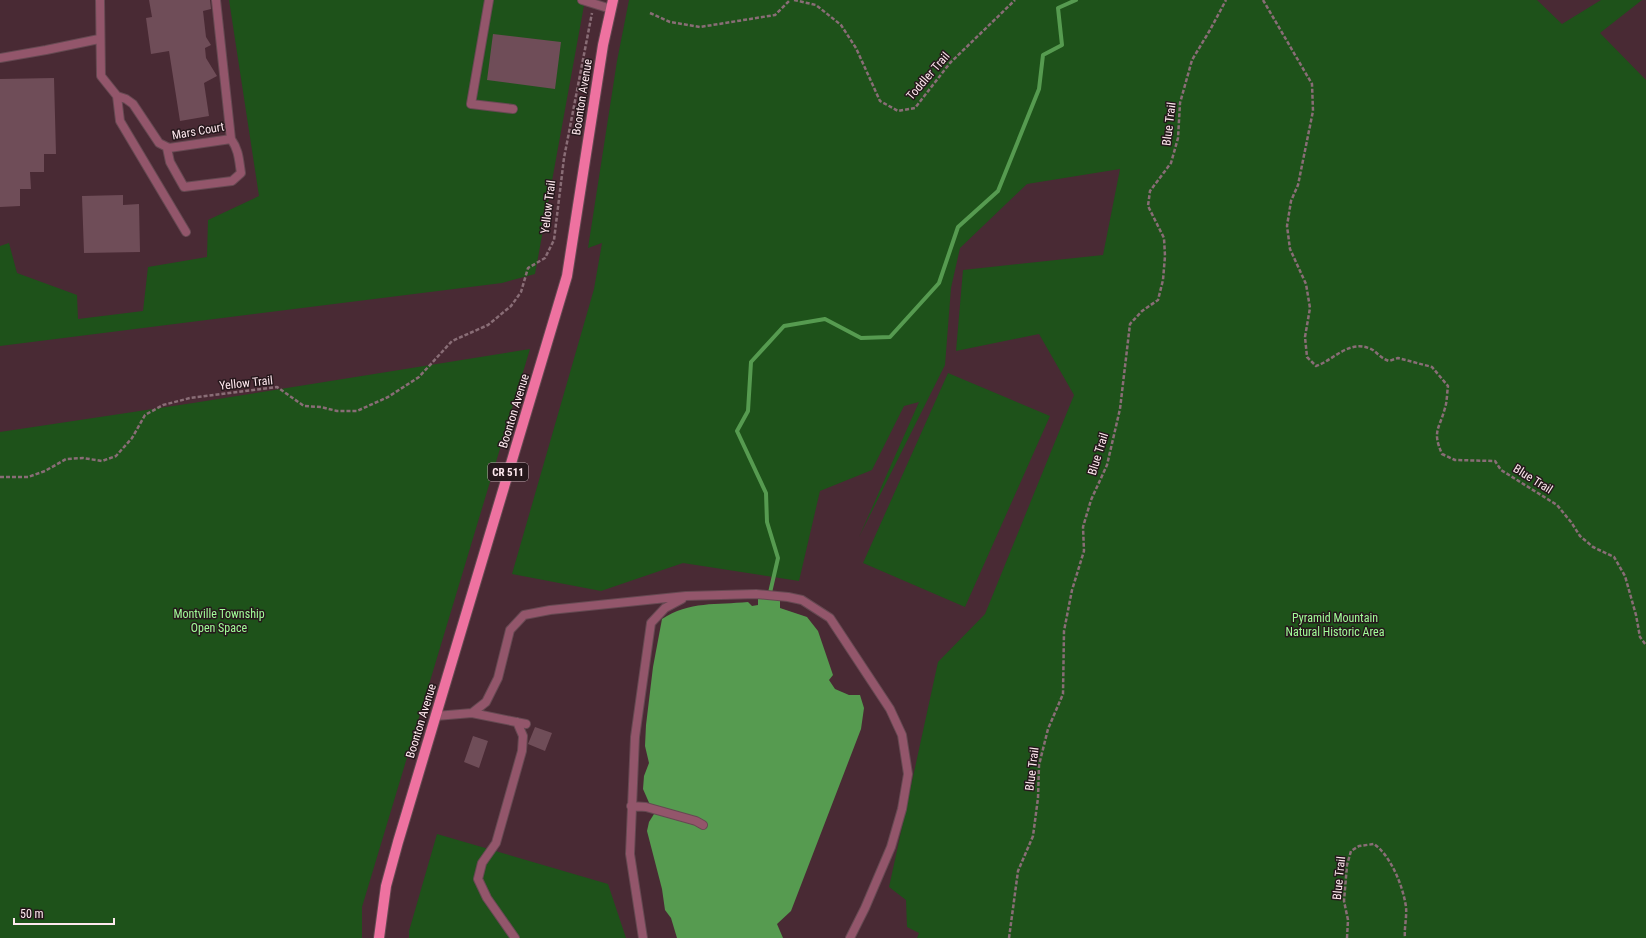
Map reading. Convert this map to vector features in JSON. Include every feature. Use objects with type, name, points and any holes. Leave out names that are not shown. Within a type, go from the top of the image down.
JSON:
[{"type":"main road","name":"Boonton Avenue","points":[[379,938],[386,886],[394,857],[567,276],[603,44],[612,4]]},
{"type":"lane","name":"Mars Court","points":[[100,0],[99,39],[101,76],[117,96],[126,99],[133,104],[159,143],[167,148],[232,139],[216,0]]},
{"type":"lane","points":[[489,0],[470,104],[513,109]]},
{"type":"lane","points":[[582,0],[612,4]]},
{"type":"lane","points":[[0,58],[99,39]]},
{"type":"lane","points":[[117,96],[120,121],[186,232]]},
{"type":"lane","points":[[167,148],[173,169],[184,187],[232,181],[241,173],[239,154],[232,139]]},
{"type":"lane","points":[[472,713],[486,702],[498,678],[510,630],[524,615],[550,610],[686,596],[756,594],[802,600],[830,618],[890,709],[902,735],[908,774],[902,809],[891,847],[866,908],[850,938]]},
{"type":"lane","points":[[643,938],[630,854],[634,737],[650,623],[665,608],[686,596]]},
{"type":"lane","points":[[436,716],[472,713],[526,724]]},
{"type":"lane","points":[[515,938],[487,898],[478,878],[482,862],[496,843],[522,750],[523,736],[517,722]]},
{"type":"lane","points":[[631,806],[646,807],[700,823]]},
{"type":"path","points":[[650,13],[670,22],[700,28],[775,15],[790,0]]},
{"type":"path","name":"Toddler Trail","points":[[794,0],[816,5],[841,25],[856,48],[880,101],[898,111],[915,108],[950,63],[1015,0]]},
{"type":"path","name":"Blue Trail","points":[[1009,938],[1018,870],[1033,836],[1038,798],[1039,765],[1048,728],[1063,694],[1064,631],[1072,590],[1084,551],[1083,526],[1091,500],[1107,465],[1120,409],[1130,324],[1142,311],[1158,300],[1163,280],[1164,238],[1148,206],[1150,191],[1171,163],[1178,138],[1180,103],[1192,60],[1226,0]]},
{"type":"path","name":"Blue Trail","points":[[1263,0],[1312,84],[1313,112],[1298,185],[1291,201],[1287,226],[1290,249],[1306,284],[1310,308],[1304,337],[1307,357],[1316,366],[1325,363],[1341,350],[1358,347],[1371,349],[1380,358],[1389,361],[1398,358],[1432,367],[1448,386],[1445,408],[1437,426],[1436,441],[1442,454],[1455,460],[1495,460],[1501,470],[1557,505],[1580,536],[1593,547],[1614,557],[1625,576],[1636,615],[1640,637],[1646,645]]},
{"type":"path","name":"Yellow Trail","points":[[0,477],[28,477],[45,471],[66,460],[83,458],[102,461],[116,456],[132,438],[145,415],[163,405],[190,398],[276,387],[304,406],[321,406],[337,412],[358,411],[388,397],[419,377],[452,341],[488,326],[511,306],[521,292],[528,268],[545,258],[554,240],[564,158],[591,13],[612,4]]},
{"type":"path","name":"Blue Trail","points":[[1347,938],[1348,920],[1344,901],[1347,865],[1350,851],[1359,846],[1374,844],[1383,850],[1398,882],[1406,907],[1405,938]]},
{"type":"green space","points":[[229,0],[585,0],[535,274],[502,283],[0,346],[0,246],[9,243],[17,273],[77,295],[78,319],[143,311],[148,267],[207,257],[208,220],[259,196]]},
{"type":"green space","name":"Pyramid Mountain Natural Historic Area","points":[[629,0],[1537,0],[1562,24],[1601,0],[1642,0],[1600,33],[1646,80],[1646,938],[917,938],[919,933],[907,927],[906,900],[889,887],[938,662],[985,614],[1074,395],[1039,334],[956,351],[963,270],[1103,255],[1120,169],[1027,184],[960,248],[951,288],[945,365],[859,537],[919,402],[904,406],[872,470],[820,491],[799,581],[683,563],[601,591],[512,574],[594,289],[602,243],[588,248],[617,61]]},
{"type":"green space","name":"Montville Township Open Space","points":[[530,349],[362,907],[362,938],[0,938],[0,432],[193,403]]},
{"type":"green space","points":[[948,373],[1050,416],[965,607],[863,563]]},
{"type":"green space","points":[[437,834],[608,884],[626,938],[409,938],[409,931]]},
{"type":"shaded area","points":[[758,598],[780,600],[780,608],[807,617],[818,631],[833,675],[829,680],[835,689],[849,695],[860,695],[864,708],[861,729],[791,911],[777,924],[783,938],[677,938],[671,918],[665,910],[662,889],[647,831],[649,822],[654,814],[643,789],[644,776],[649,763],[645,746],[646,725],[653,667],[662,619],[682,609],[704,605],[748,602],[752,606],[758,605]]},
{"type":"building","points":[[149,0],[210,0],[211,9],[203,11],[206,37],[211,45],[205,48],[206,58],[217,76],[204,83],[209,116],[180,121],[169,51],[151,54],[146,18],[152,17]]},
{"type":"building","points":[[493,34],[561,42],[555,89],[487,80]]},
{"type":"building","points":[[54,78],[56,154],[44,154],[44,172],[30,172],[31,189],[20,189],[20,206],[0,207],[0,79]]},
{"type":"building","points":[[123,195],[123,205],[139,204],[140,252],[84,253],[82,196]]},
{"type":"building","points":[[535,727],[552,733],[545,751],[528,744]]},
{"type":"building","points":[[473,736],[488,741],[479,768],[464,762]]},
{"type":"waterway","points":[[769,597],[778,558],[767,522],[766,493],[737,431],[748,411],[751,362],[784,326],[825,319],[861,338],[890,337],[939,283],[958,227],[998,191],[1039,89],[1043,55],[1062,45],[1058,8],[1076,0]]}]
